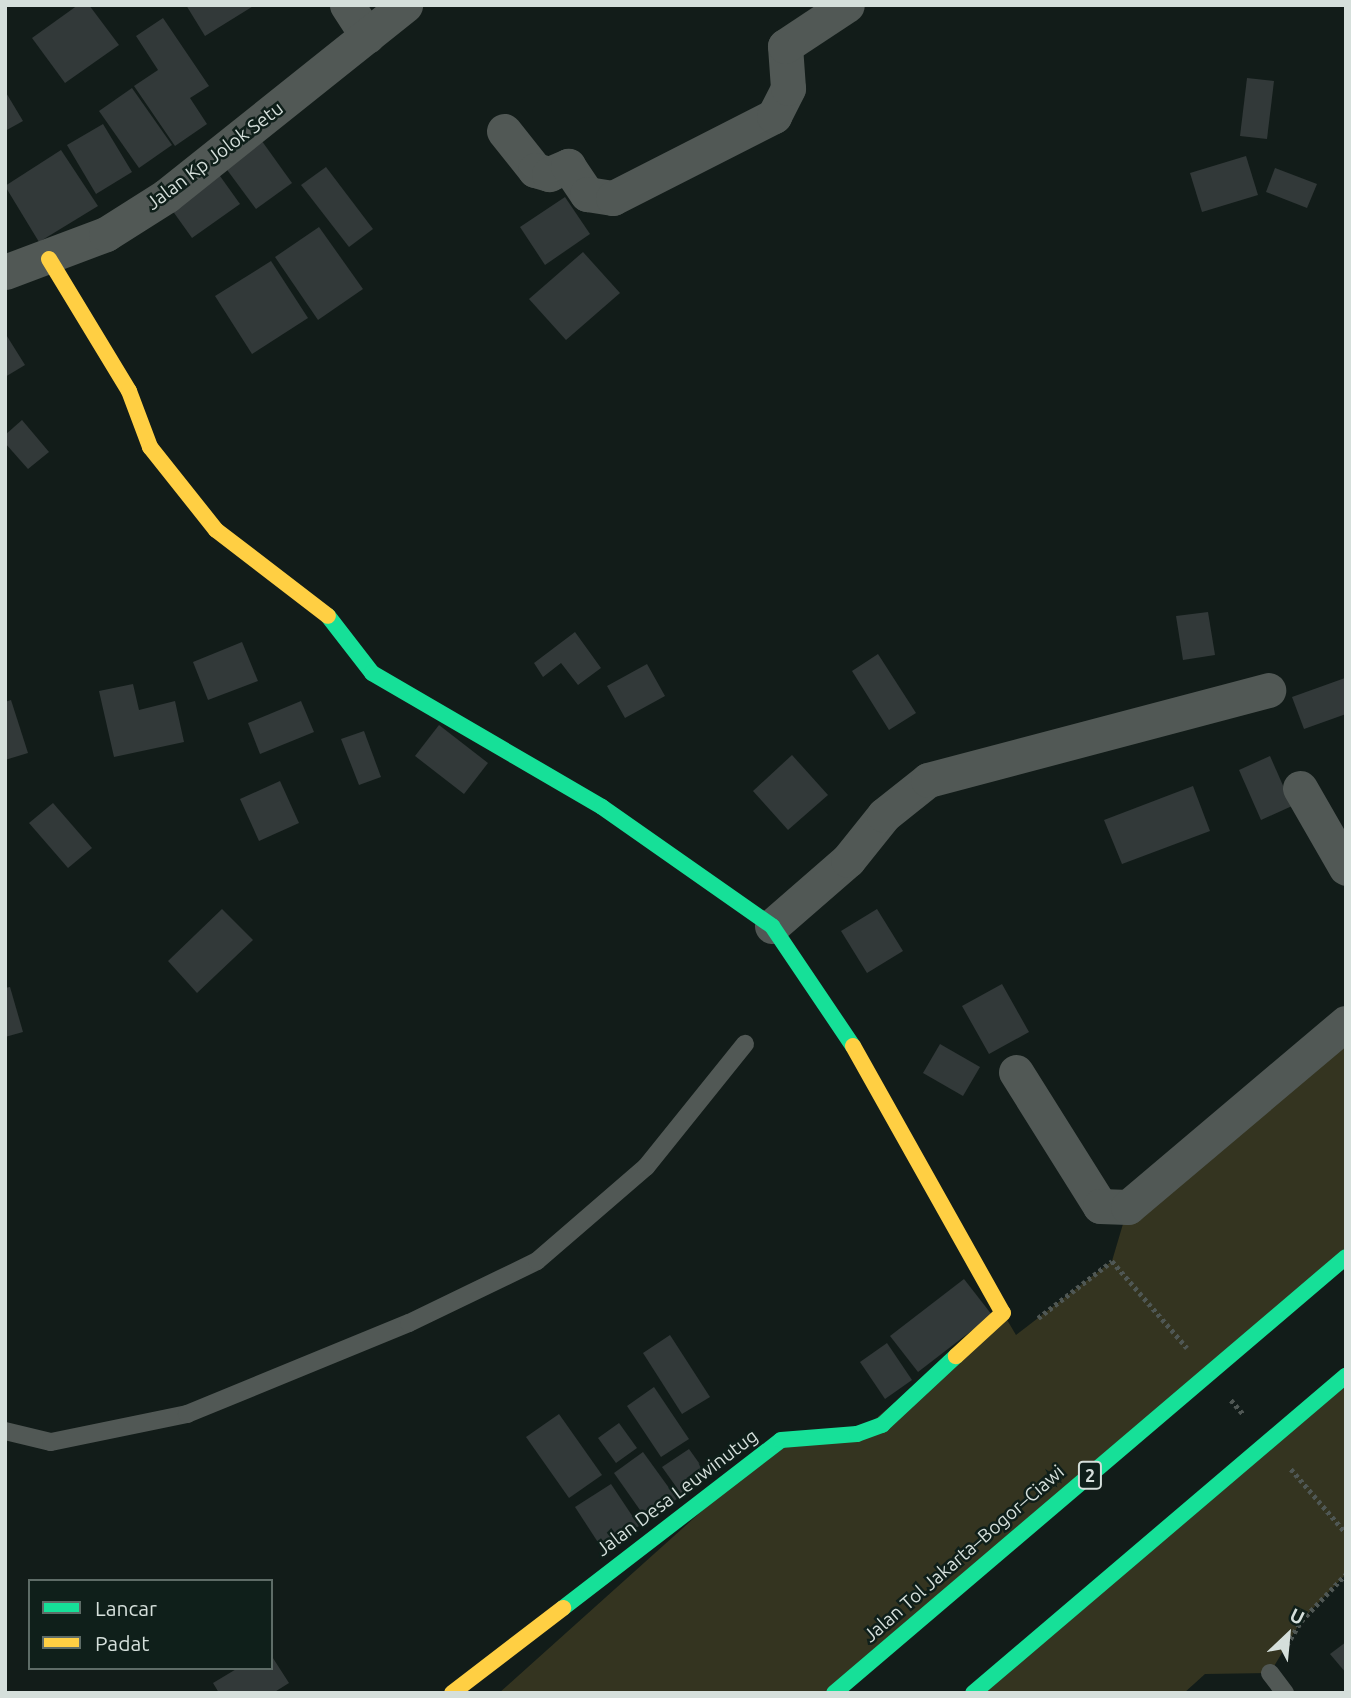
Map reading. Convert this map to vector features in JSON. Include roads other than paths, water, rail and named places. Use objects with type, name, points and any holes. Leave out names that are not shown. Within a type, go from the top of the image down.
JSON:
[{"type":"main road","points":[[49,259],[129,391],[150,447],[216,530],[324,610],[372,673],[429,712],[602,807],[772,926]]},
{"type":"main road","name":"Jalan Desa Leuwinutug","points":[[452,1693],[781,1440],[857,1434],[882,1425],[1003,1313],[830,1006],[772,926]]},
{"type":"main road","name":"Jalan Tol Jakarta–Bogor–Ciawi","points":[[834,1693],[1346,1257]]},
{"type":"main road","points":[[972,1693],[1346,1376]]},
{"type":"street","points":[[347,5],[367,36]]},
{"type":"street","name":"Jalan Kp Jolok Setu","points":[[5,272],[49,259],[106,234],[166,196],[405,5]]},
{"type":"street","points":[[503,131],[535,170],[549,174],[568,166],[587,194],[613,198],[774,116],[788,88],[785,46],[847,5]]},
{"type":"street","points":[[772,926],[848,860],[884,815],[928,780],[1268,690]]},
{"type":"street","points":[[1300,788],[1346,869]]},
{"type":"street","points":[[1016,1072],[1100,1206],[1128,1207],[1346,1023]]},
{"type":"lane","points":[[5,1431],[51,1442],[187,1415],[409,1323],[537,1261],[646,1167],[745,1044]]},
{"type":"lane","points":[[1270,1672],[1284,1693]]}]
